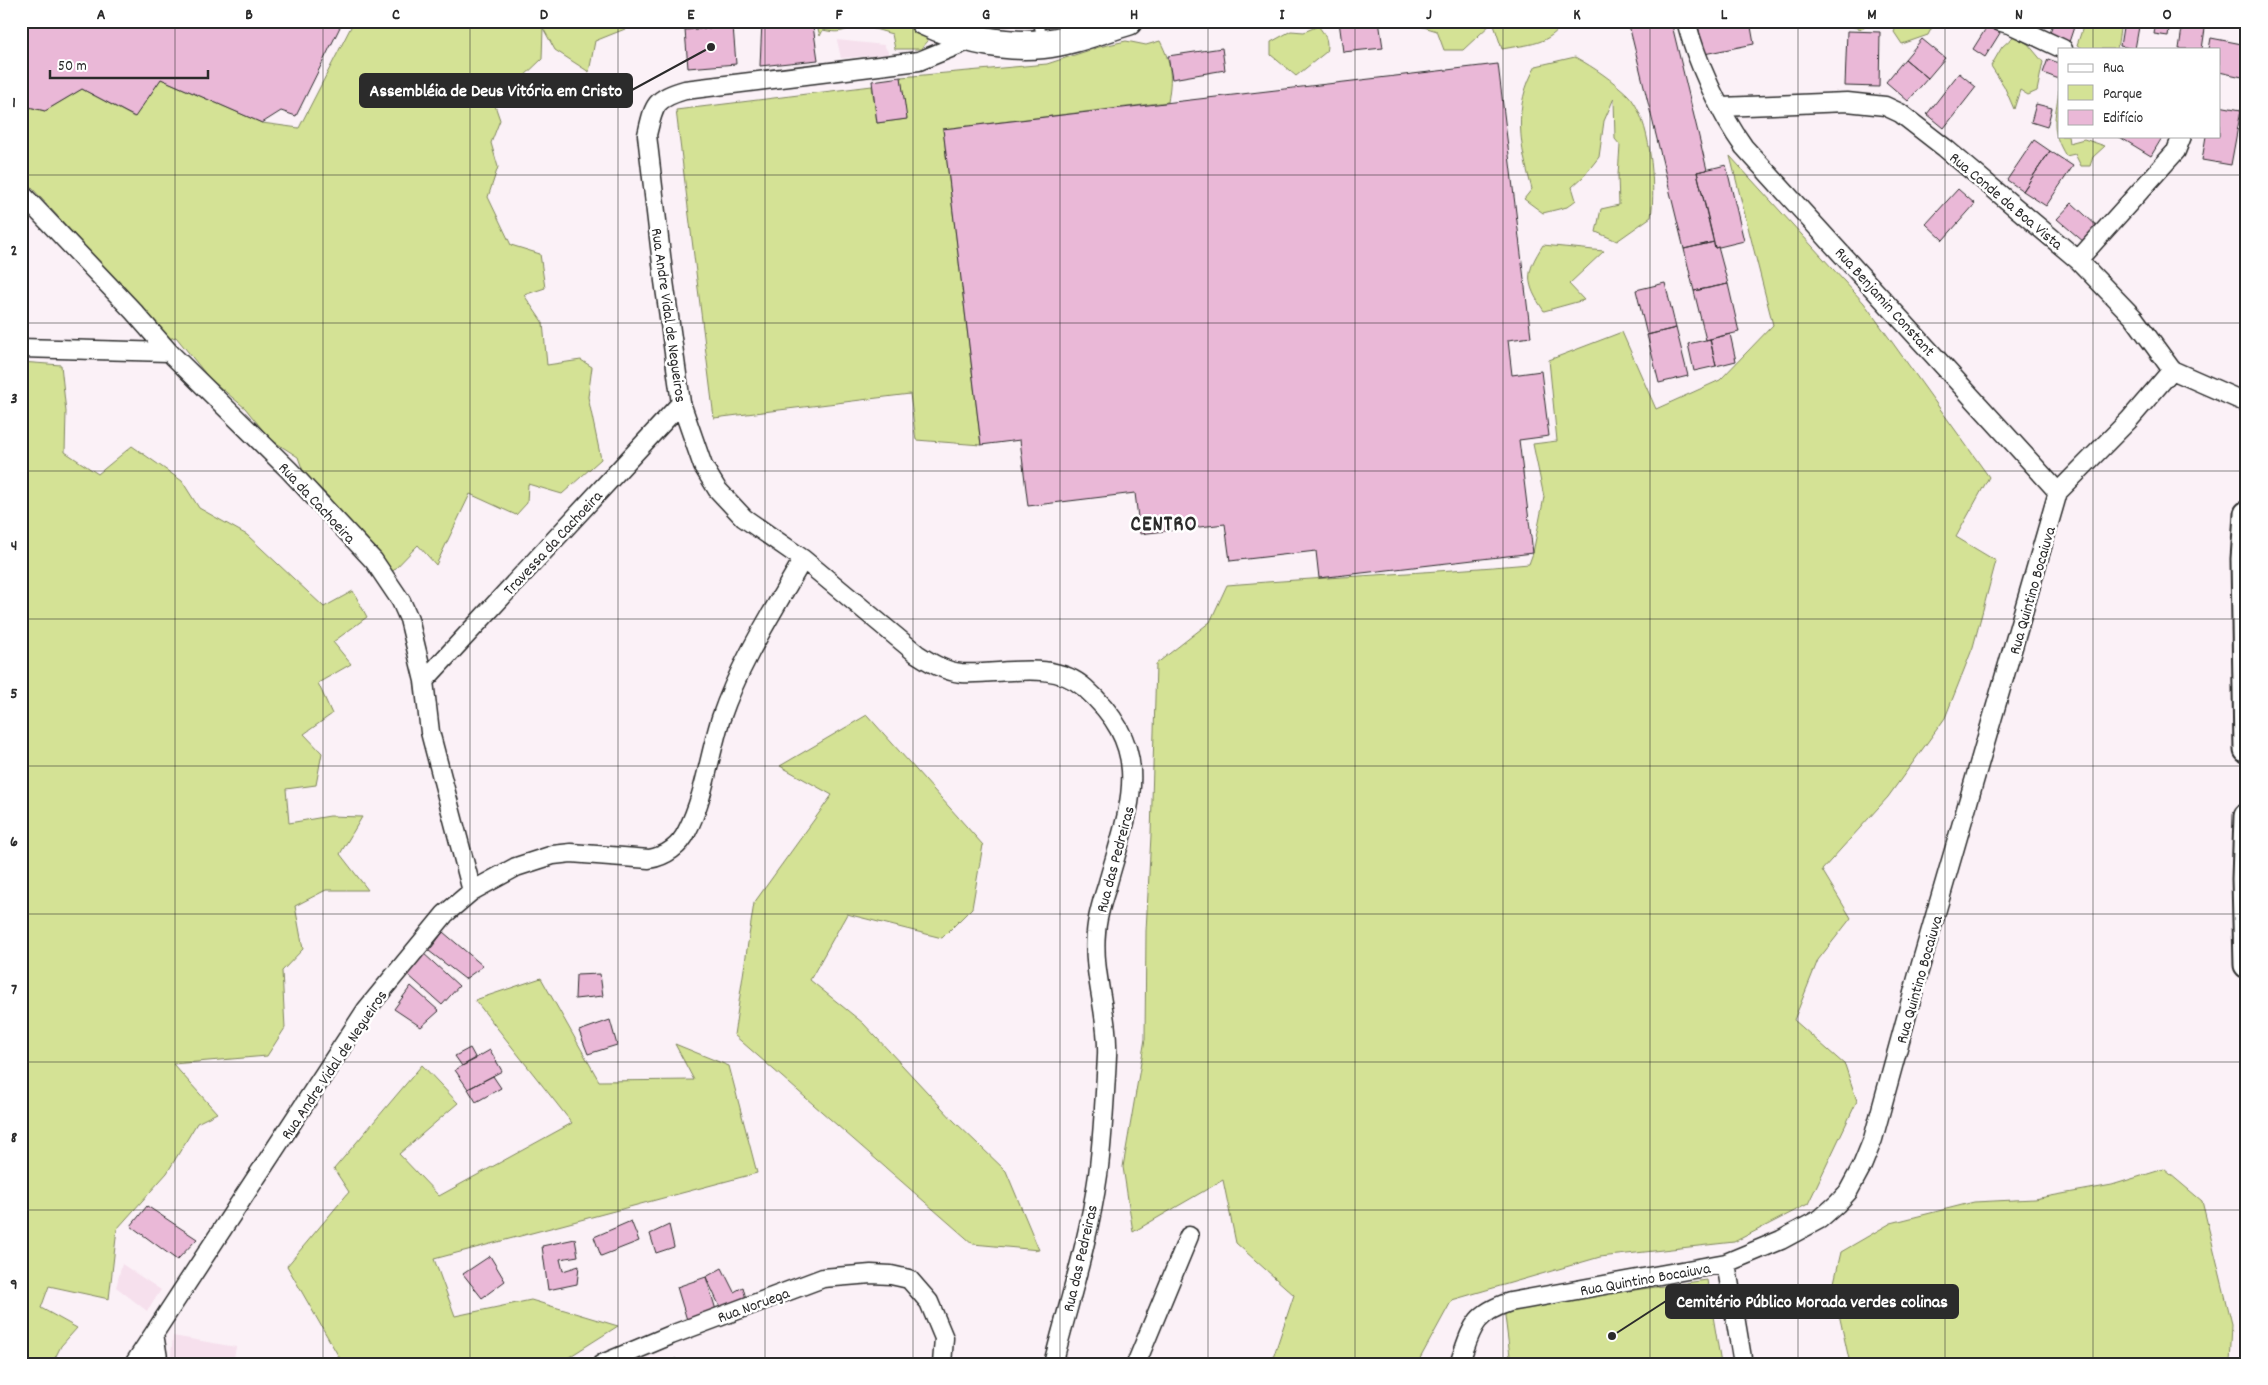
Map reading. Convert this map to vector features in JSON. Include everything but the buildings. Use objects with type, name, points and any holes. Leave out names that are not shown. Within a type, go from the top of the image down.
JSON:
[{"type":"main road","points":[[924,21],[972,39],[1008,44],[1041,33],[1128,21]]},
{"type":"main road","points":[[2247,514],[2244,559],[2247,750]]},
{"type":"main road","points":[[2247,816],[2245,879],[2247,965]]},
{"type":"street","name":"Rua Benjamin Constant","points":[[1686,21],[1690,38],[1720,107],[1733,132],[1744,147],[1858,270],[2058,492]]},
{"type":"street","points":[[1998,21],[2012,25],[2061,48]]},
{"type":"street","name":"Rua Andre Vidal de Negueiros","points":[[134,1364],[366,1010],[445,914],[472,891],[516,867],[553,855],[571,853],[649,859],[661,857],[680,842],[687,832],[697,808],[721,718],[754,648],[803,559],[744,518],[717,489],[703,466],[681,403],[664,281],[647,135],[656,104],[665,96],[684,90],[919,61],[972,39]]},
{"type":"street","name":"Rua Conde da Boa Vista","points":[[1720,107],[1846,102],[1885,106],[1900,113],[1945,148],[2078,260],[2134,318],[2172,370]]},
{"type":"street","points":[[2078,260],[2176,151],[2181,138]]},
{"type":"street","name":"Rua da Cachoeira","points":[[21,193],[134,312],[169,352],[289,470],[374,561],[401,601],[409,619],[424,681],[430,732],[472,891]]},
{"type":"street","points":[[21,348],[169,352]]},
{"type":"street","points":[[2172,370],[2247,403]]},
{"type":"street","name":"Rua Quintino Bocaiuva","points":[[1459,1364],[1477,1320],[1492,1307],[1510,1302],[1726,1263],[1781,1240],[1820,1219],[1848,1192],[1862,1166],[1873,1139],[1919,971],[2058,492],[2129,420],[2172,370]]},
{"type":"street","name":"Travessa da Cachoeira","points":[[424,681],[681,403]]},
{"type":"street","name":"Rua das Pedreiras","points":[[803,559],[917,654],[934,665],[960,673],[1037,670],[1068,677],[1083,686],[1116,720],[1128,746],[1133,780],[1129,806],[1100,912],[1096,934],[1097,962],[1107,1053],[1098,1175],[1079,1266],[1053,1364]]},
{"type":"street","points":[[1136,1364],[1188,1236]]},
{"type":"street","points":[[1726,1263],[1743,1364]]},
{"type":"street","name":"Rua Noruega","points":[[602,1364],[671,1335],[823,1278],[871,1274],[909,1279],[929,1302],[944,1338],[942,1364]]},
{"type":"street","points":[[154,1334],[159,1364]]},
{"type":"shaded area","points":[[837,40],[884,45],[890,55],[841,58]]},
{"type":"shaded area","points":[[122,1264],[161,1290],[147,1311],[116,1287]]},
{"type":"shaded area","points":[[173,1336],[236,1347],[233,1364],[170,1364]]},
{"type":"green space","points":[[354,21],[658,21],[660,26],[630,27],[595,41],[589,72],[555,50],[543,28],[542,59],[520,80],[490,91],[500,120],[491,143],[498,167],[488,197],[511,245],[540,254],[545,288],[524,295],[543,323],[547,365],[581,360],[592,367],[588,397],[601,459],[562,494],[528,484],[527,503],[516,515],[470,494],[436,565],[418,545],[392,572],[366,537],[342,527],[329,497],[304,474],[298,457],[270,439],[245,408],[209,378],[176,337],[165,340],[82,243],[21,176],[21,105],[45,111],[82,89],[134,117],[161,79],[262,123],[299,128]]},
{"type":"green space","points":[[813,21],[907,21],[921,28],[928,41],[921,49],[895,49],[892,34],[864,27],[839,32],[823,30],[820,36],[816,22]]},
{"type":"green space","points":[[1416,21],[1565,21],[1559,29],[1545,40],[1529,45],[1502,49],[1493,22],[1463,50],[1444,50],[1437,31],[1417,25]]},
{"type":"green space","points":[[1783,21],[1814,21],[1801,27],[1784,26]]},
{"type":"green space","points":[[1849,21],[1873,21],[1862,29],[1850,26]]},
{"type":"green space","points":[[1899,21],[1932,21],[1932,27],[1928,35],[1902,44],[1894,32]]},
{"type":"green space","points":[[2085,21],[2123,21],[2121,23],[2117,48],[2082,48],[2077,45]]},
{"type":"green space","points":[[1318,26],[1326,38],[1326,52],[1296,76],[1271,55],[1271,42],[1291,31],[1304,32]]},
{"type":"green space","points":[[2014,36],[2028,44],[2043,62],[2037,91],[2028,95],[2020,90],[2014,109],[2004,86],[1991,66],[2002,47]]},
{"type":"green space","points":[[1126,41],[1146,45],[1160,41],[1167,57],[1170,71],[1168,102],[943,129],[981,445],[916,440],[910,394],[714,418],[676,110],[872,86],[877,123],[906,119],[901,77],[1047,64],[1099,47]]},
{"type":"green space","points":[[1575,57],[1603,74],[1628,95],[1636,106],[1647,136],[1653,189],[1651,217],[1617,241],[1596,232],[1601,209],[1619,205],[1620,145],[1615,139],[1614,98],[1604,121],[1599,157],[1584,176],[1572,187],[1576,200],[1567,207],[1543,213],[1524,199],[1532,189],[1524,157],[1520,127],[1521,112],[1528,81],[1536,66]]},
{"type":"green space","points":[[2058,96],[2058,138],[2068,138],[2069,143],[2084,139],[2105,146],[2093,157],[2090,166],[2081,166],[2075,154],[2066,156],[2061,147],[2058,139],[2056,131]]},
{"type":"green space","points":[[1730,156],[1864,303],[1989,477],[1956,537],[1996,561],[1973,647],[1945,718],[1888,797],[1822,870],[1851,918],[1818,960],[1794,1020],[1845,1065],[1857,1101],[1808,1204],[1734,1242],[1600,1257],[1452,1300],[1417,1364],[1271,1364],[1294,1295],[1236,1243],[1223,1180],[1133,1232],[1123,1167],[1145,1039],[1146,931],[1156,664],[1210,622],[1227,585],[1529,564],[1533,553],[1544,497],[1533,444],[1557,441],[1549,360],[1622,332],[1656,409],[1720,380],[1773,325]]},
{"type":"green space","points":[[1543,245],[1604,251],[1569,284],[1584,300],[1544,311],[1533,293],[1530,278],[1533,263]]},
{"type":"green space","points":[[21,362],[61,365],[66,412],[65,452],[98,474],[132,446],[182,481],[199,508],[247,535],[324,607],[353,591],[367,617],[333,642],[351,664],[318,683],[332,714],[304,734],[322,753],[316,785],[286,789],[289,823],[330,816],[362,817],[340,854],[368,890],[326,890],[295,906],[303,949],[282,971],[285,1028],[267,1056],[173,1064],[217,1113],[197,1123],[167,1173],[117,1229],[109,1299],[49,1286],[41,1308],[77,1328],[61,1346],[52,1364],[21,1364]]},
{"type":"green space","points":[[867,715],[983,845],[972,908],[942,938],[847,914],[810,980],[863,1023],[954,1121],[1006,1171],[1039,1250],[973,1244],[734,1035],[754,903],[832,795],[780,766]]},
{"type":"green space","points":[[541,978],[599,1081],[694,1080],[675,1044],[729,1066],[757,1173],[434,1259],[455,1316],[531,1300],[618,1326],[558,1364],[343,1364],[287,1266],[349,1192],[334,1169],[422,1065],[458,1103],[399,1154],[439,1196],[572,1123],[475,1000]]},
{"type":"green space","points":[[2164,1169],[2202,1201],[2232,1324],[2230,1364],[1850,1364],[1833,1287],[1841,1252],[1891,1223],[1974,1202],[2034,1199],[2112,1185]]},
{"type":"green space","points":[[1707,1280],[1721,1364],[1511,1364],[1504,1308]]},
{"type":"place","name":"Assembléia de Deus Vitória em Cristo","points":[[711,47]]},
{"type":"place","name":"Cemitério Público Morada verdes colinas","points":[[1612,1336]]},
{"type":"district","name":"CENTRO","points":[[1164,523]]}]
